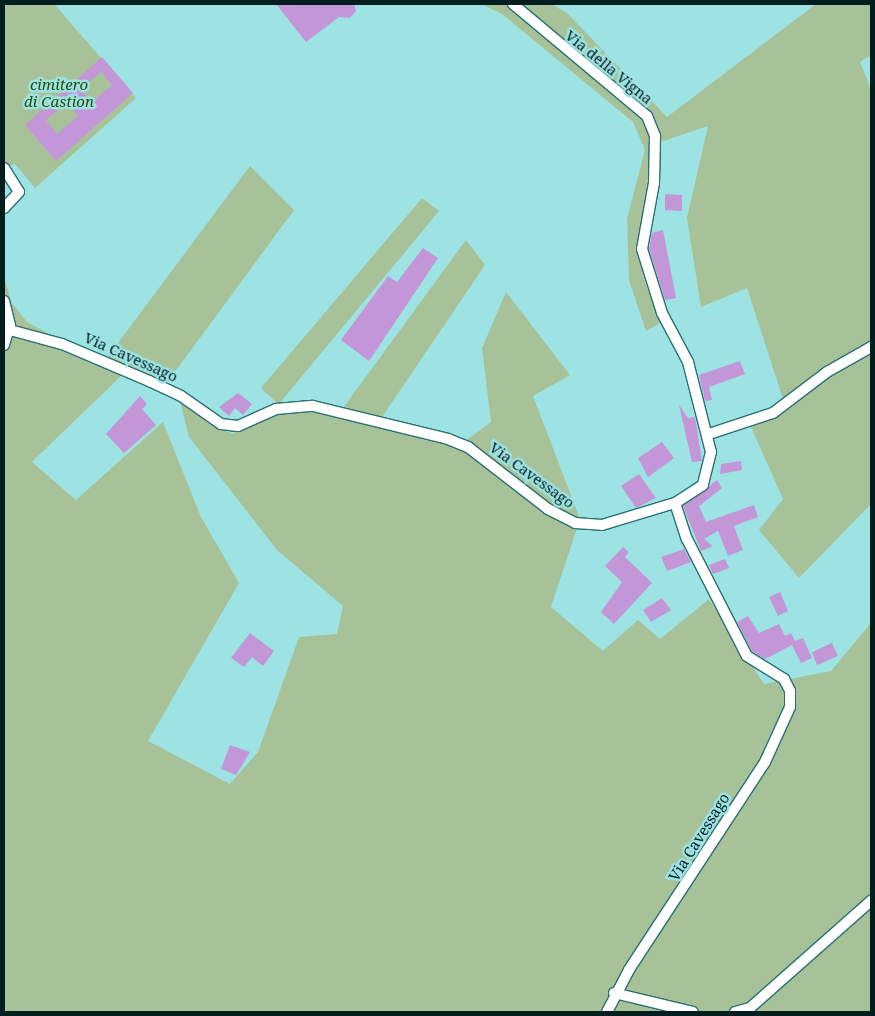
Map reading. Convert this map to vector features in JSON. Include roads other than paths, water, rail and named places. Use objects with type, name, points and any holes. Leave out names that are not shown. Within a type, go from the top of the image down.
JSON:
[{"type":"street","name":"Via della Vigna","points":[[513,4],[647,116],[655,136],[656,160],[642,249],[662,313],[688,362],[709,434],[709,475],[704,485],[675,503]]},
{"type":"street","points":[[4,168],[20,192],[4,208]]},
{"type":"street","points":[[4,301],[10,330],[4,345]]},
{"type":"street","name":"Via Cavessago","points":[[10,330],[62,344],[149,381],[181,396],[221,424],[238,426],[276,409],[313,406],[448,439],[472,450],[548,509],[575,523],[602,525],[675,503],[687,540],[747,656],[784,679],[790,691],[790,707],[764,762],[614,993],[608,1012]]},
{"type":"street","points":[[709,434],[773,413],[827,372],[871,347]]},
{"type":"street","points":[[735,1012],[750,1008],[871,901]]},
{"type":"street","points":[[614,993],[693,1012]]},
{"type":"park label","name":"cimitero di Castion","points":[[59,92]]}]
